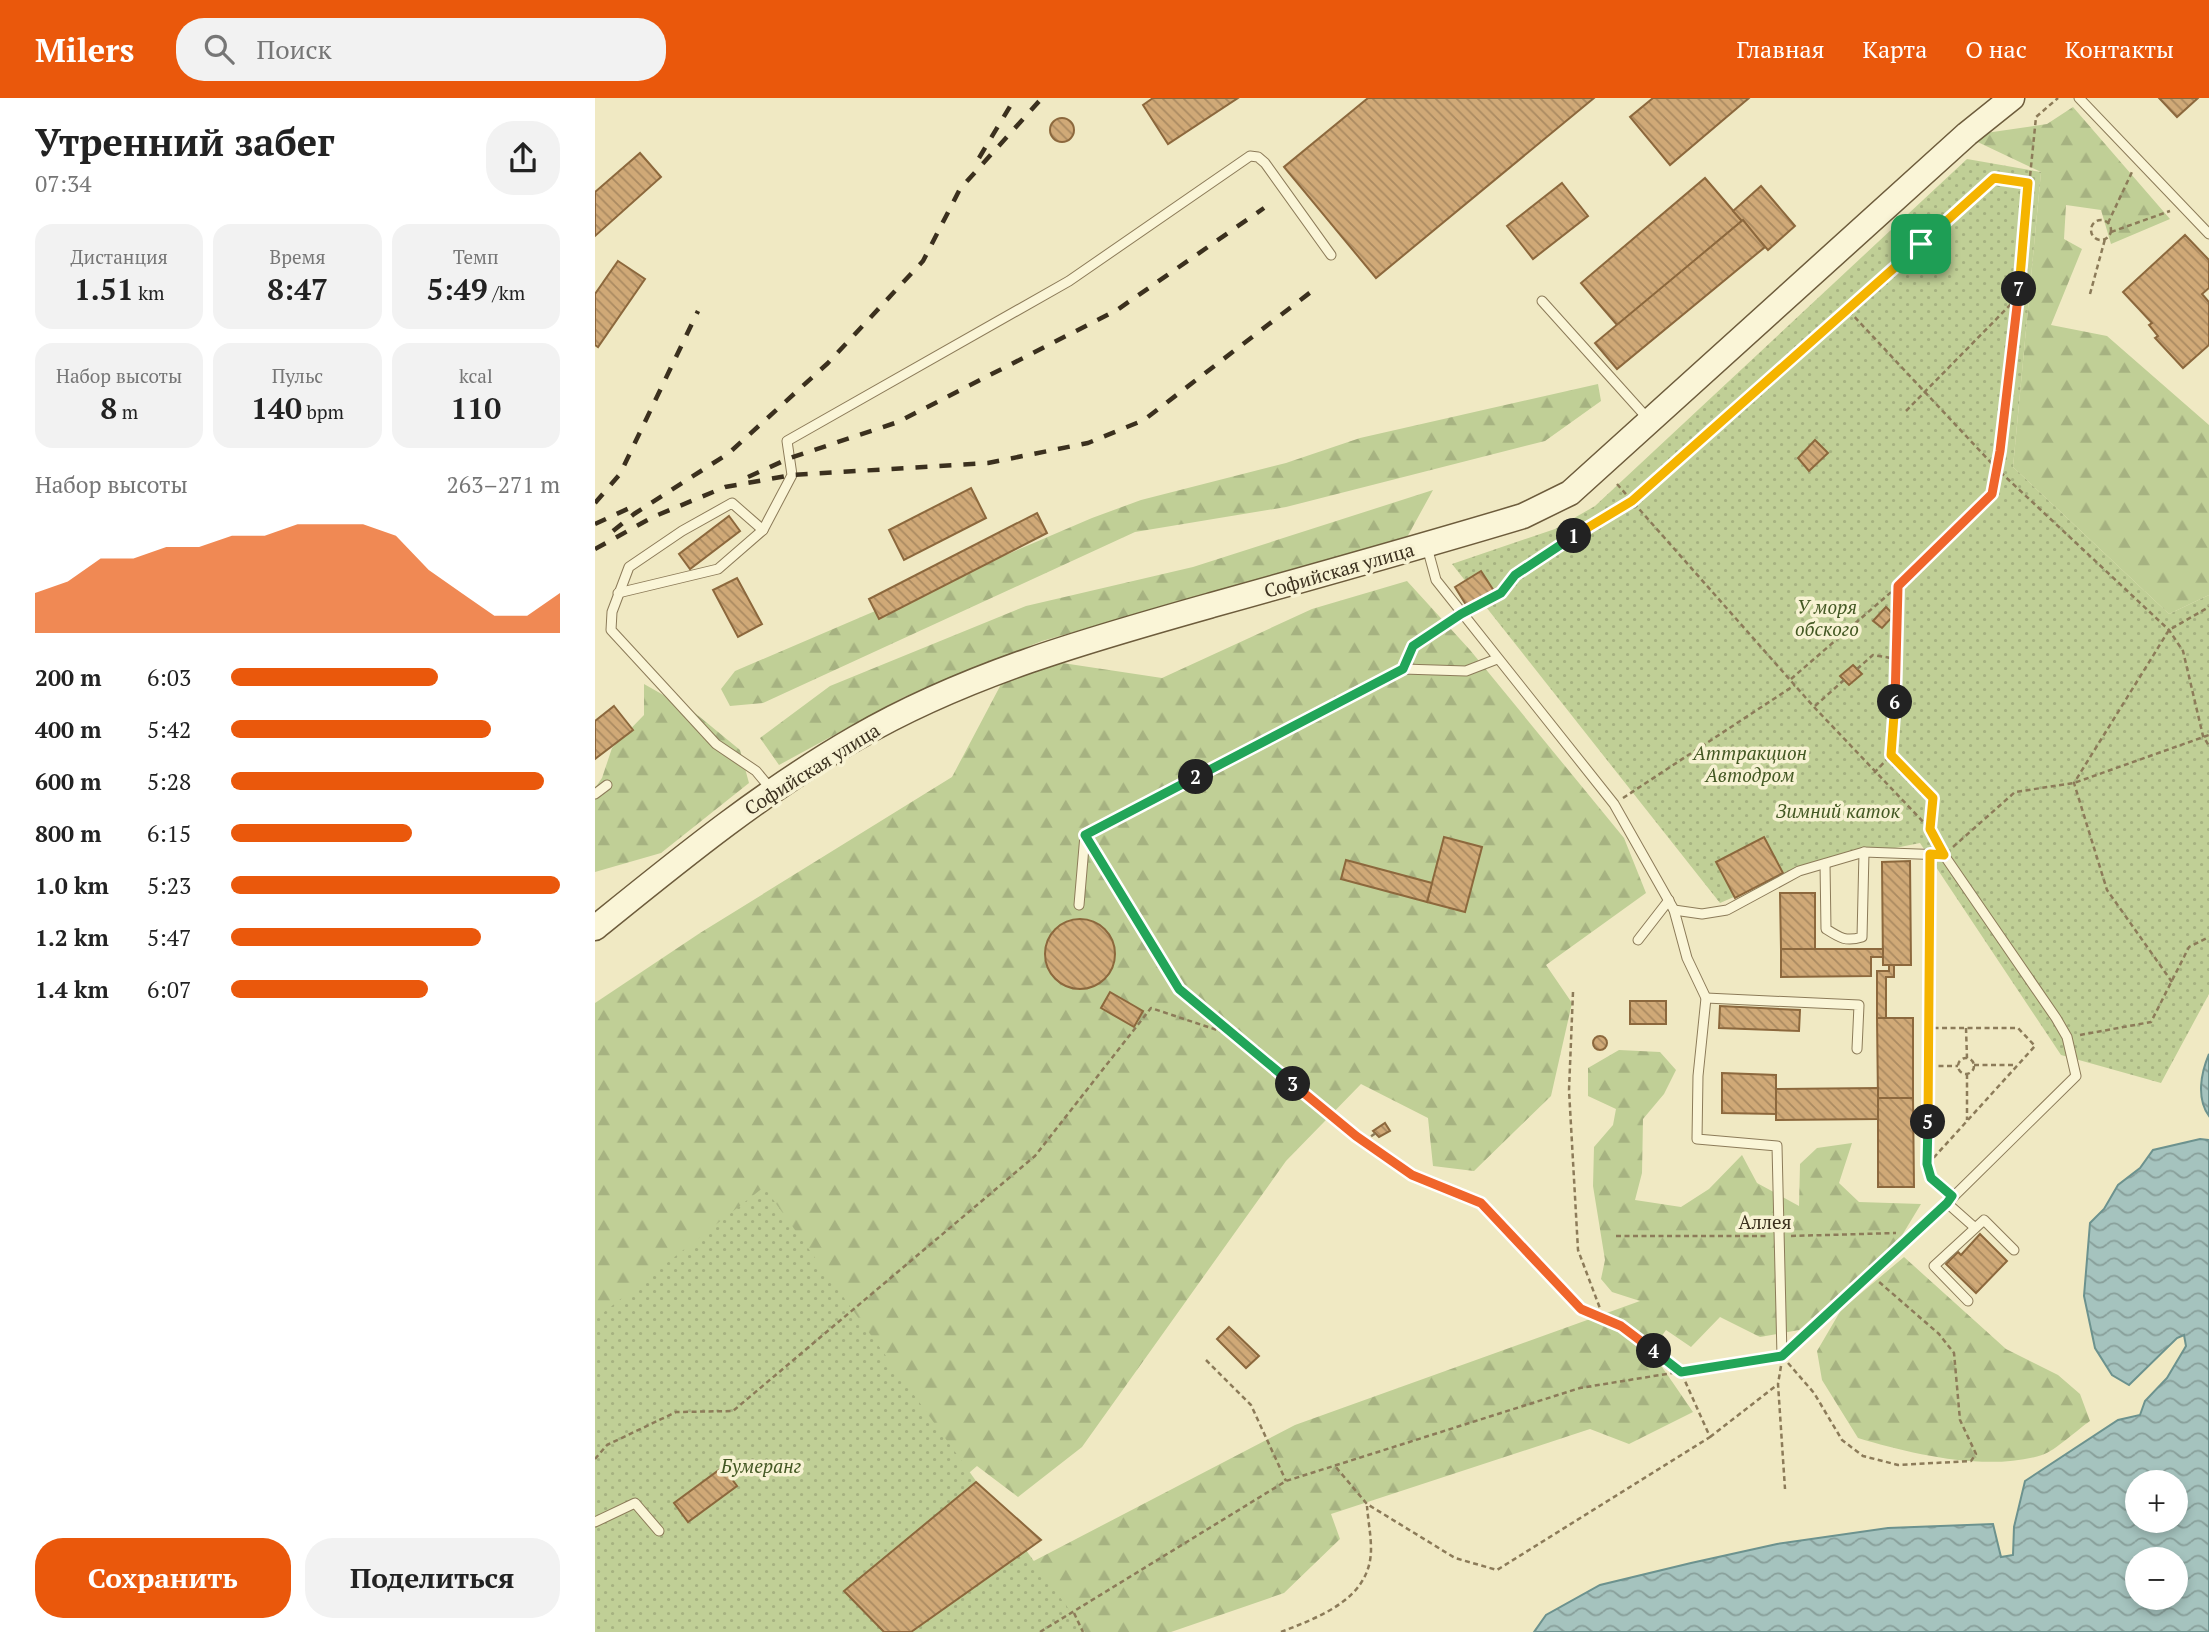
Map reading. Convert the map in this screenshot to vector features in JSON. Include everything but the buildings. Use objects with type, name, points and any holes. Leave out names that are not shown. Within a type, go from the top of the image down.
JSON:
[{"type":"main road","name":"Софийская улица","points":[[595,928],[719,828],[772,791],[857,737],[936,698],[1014,666],[1098,637],[1523,516],[1570,493],[1967,134],[2012,98]]},
{"type":"lane","points":[[2079,98],[2209,234]]},
{"type":"lane","points":[[618,593],[718,569],[764,530],[792,475],[787,441],[1069,281],[1249,156],[1258,157],[1265,163],[1331,255]]},
{"type":"lane","points":[[1542,301],[1650,422]]},
{"type":"lane","points":[[764,530],[732,503],[682,531],[629,567],[618,593],[611,630],[716,744],[756,771],[772,791]]},
{"type":"lane","points":[[1426,545],[1436,580],[1614,804],[1674,910],[1687,958],[1706,998],[1698,1076],[1697,1139],[1777,1146],[1782,1356]]},
{"type":"lane","points":[[1079,905],[1085,835],[1403,669],[1466,671],[1497,659]]},
{"type":"lane","points":[[595,794],[607,785]]},
{"type":"lane","points":[[1674,910],[1702,914],[1727,910],[1799,871],[1864,852],[1944,855],[2067,1037],[2076,1076],[1915,1233],[1782,1356]]},
{"type":"lane","points":[[1825,864],[1826,929],[1841,939],[1851,941],[1862,937],[1864,852]]},
{"type":"lane","points":[[1638,940],[1669,900]]},
{"type":"lane","points":[[1706,998],[1859,1004],[1857,1049]]},
{"type":"lane","points":[[1950,1199],[1973,1226]]},
{"type":"lane","points":[[1968,1301],[1934,1266],[1973,1226],[1984,1220],[2014,1250]]},
{"type":"lane","points":[[595,1522],[635,1503],[659,1531]]},
{"type":"path","points":[[1791,679],[1898,586],[1992,494],[2018,296],[2036,117],[2058,98]]},
{"type":"path","points":[[2111,232],[2108,223],[2138,159]]},
{"type":"path","points":[[1403,669],[1413,646],[1461,614],[1501,593],[1515,575],[1632,501],[1994,178],[2028,183]]},
{"type":"path","points":[[2090,294],[2105,239],[2111,232],[2183,206]]},
{"type":"path","points":[[2105,239],[2095,238],[2092,227],[2098,220],[2108,223]]},
{"type":"path","points":[[1906,411],[2018,296]]},
{"type":"path","points":[[1849,310],[1996,468],[2169,630],[2183,651],[2203,736],[2209,746]]},
{"type":"path","points":[[1618,484],[1814,707],[1930,829],[1944,855],[2015,792],[2074,783],[2209,735]]},
{"type":"path","points":[[1874,773],[1891,755],[1898,659],[1898,586]]},
{"type":"path","points":[[2172,982],[2107,890],[2074,783],[2169,630],[2209,607]]},
{"type":"path","points":[[1857,669],[1873,655],[1898,659]]},
{"type":"path","points":[[1814,707],[1844,680]]},
{"type":"path","points":[[1614,804],[1795,685]]},
{"type":"path","points":[[1891,755],[1933,798],[1930,829]]},
{"type":"path","points":[[1085,835],[1179,989],[1363,1141],[1412,1175],[1481,1203],[1581,1309],[1621,1326],[1681,1372],[1710,1437]]},
{"type":"path","points":[[1930,854],[1927,1164],[1931,1178],[1950,1199]]},
{"type":"path","points":[[2067,1037],[2151,1022],[2189,947],[2209,937]]},
{"type":"path","points":[[1573,992],[1569,1090],[1578,1250],[1604,1319]]},
{"type":"path","points":[[595,1459],[607,1445],[676,1412],[733,1410],[1035,1156],[1151,1008],[1236,1036]]},
{"type":"path","points":[[1927,1164],[2035,1046],[2018,1028],[1929,1028]]},
{"type":"path","points":[[1966,1028],[1967,1058],[1974,1065],[2018,1065]]},
{"type":"path","points":[[1958,1066],[1962,1059],[1967,1058]]},
{"type":"path","points":[[1958,1066],[1962,1073],[1967,1074],[1972,1072],[1974,1065]]},
{"type":"path","points":[[1928,1066],[1958,1066]]},
{"type":"path","points":[[1967,1074],[1967,1121]]},
{"type":"path","points":[[1363,1141],[1376,1133]]},
{"type":"path","name":"Аллея","points":[[1616,1236],[1915,1233]]},
{"type":"path","points":[[1782,1356],[1814,1393],[1842,1440],[1863,1456],[1898,1465],[1971,1461],[1976,1454],[1960,1420],[1954,1353],[1939,1334],[1870,1274]]},
{"type":"path","points":[[1040,1632],[1075,1613],[1286,1481],[1580,1388],[1782,1356]]},
{"type":"path","points":[[1782,1356],[1779,1384],[1785,1489]]},
{"type":"path","points":[[1206,1360],[1251,1405],[1286,1481]]},
{"type":"path","points":[[1335,1466],[1367,1504],[1455,1558],[1497,1570],[1710,1437],[1779,1384]]},
{"type":"path","points":[[1281,1632],[1325,1614],[1358,1590],[1372,1552],[1367,1504]]},
{"type":"path","points":[[1075,1613],[1083,1632]]},
{"type":"green space","points":[[2073,107],[2170,219],[2111,244],[2101,210],[2066,205],[2064,239],[2082,249],[2051,325],[2107,336],[2209,425],[2209,595],[2169,614],[2013,467],[2041,172],[1965,136],[2047,124]]},
{"type":"green space","name":"У моря обского","points":[[1967,159],[2041,172],[2013,467],[2169,614],[2209,595],[2209,994],[2161,1083],[2061,1055],[1920,843],[1805,866],[1720,903],[1452,564],[1555,529],[1595,506]]},
{"type":"green space","points":[[1598,384],[1601,401],[1545,441],[1286,507],[1135,532],[763,703],[730,706],[721,689],[735,671],[1092,518],[1141,500],[1286,463],[1360,438]]},
{"type":"green space","points":[[1433,490],[1406,539],[1042,641],[904,697],[779,765],[760,738],[830,686],[1026,606],[1193,567]]},
{"type":"green space","points":[[1407,581],[1470,650],[1624,838],[1646,893],[1546,965],[1572,1003],[1551,1096],[1474,1171],[1433,1166],[1428,1118],[1361,1084],[1286,1161],[1082,1447],[1018,1497],[977,1466],[825,1597],[595,1632],[595,1003],[700,933],[952,777],[1016,656],[1162,678],[1312,609]]},
{"type":"green space","points":[[644,684],[695,713],[740,750],[749,783],[661,853],[595,872],[595,788],[602,778],[612,748],[644,715]]},
{"type":"green space","points":[[1619,1050],[1660,1052],[1676,1070],[1664,1094],[1643,1119],[1642,1173],[1635,1200],[1681,1207],[1709,1189],[1742,1155],[1757,1183],[1799,1206],[1800,1164],[1817,1148],[1852,1143],[1839,1183],[1859,1202],[1921,1204],[1898,1242],[1799,1330],[1760,1337],[1720,1317],[1691,1347],[1666,1330],[1651,1351],[1693,1412],[1629,1444],[1590,1429],[1331,1514],[1340,1539],[1284,1593],[1171,1632],[927,1632],[1028,1564],[1295,1425],[1640,1301],[1612,1292],[1601,1279],[1605,1260],[1593,1186],[1594,1147],[1613,1125],[1616,1109],[1588,1096],[1588,1068]]},
{"type":"green space","name":"Бумеранг","points":[[764,1187],[1085,1632],[595,1632],[595,1319]]},
{"type":"green space","points":[[1904,1257],[2006,1349],[2058,1375],[2080,1394],[2090,1421],[2047,1453],[2020,1460],[1997,1462],[1925,1455],[1858,1438],[1822,1380],[1817,1351],[1841,1310]]},
{"type":"water","points":[[2209,1054],[2209,1116],[2202,1101],[2201,1085]]},
{"type":"water","points":[[2200,1139],[2209,1140],[2209,1632],[1534,1632],[1546,1615],[1600,1585],[1777,1544],[1888,1528],[1993,1524],[2001,1557],[2013,1555],[2014,1527],[2025,1481],[2118,1420],[2140,1415],[2145,1401],[2167,1378],[2186,1346],[2184,1335],[2177,1338],[2129,1385],[2112,1375],[2095,1348],[2084,1296],[2090,1223],[2104,1209],[2118,1185],[2140,1168],[2153,1150]]},
{"type":"railway","points":[[979,158],[1015,98]]},
{"type":"railway","points":[[613,531],[634,514],[729,453],[828,363],[923,261],[960,189],[1042,98]]},
{"type":"railway","points":[[748,477],[790,458],[898,422],[1117,310],[1264,208]]},
{"type":"railway","points":[[595,549],[653,517],[725,487],[792,475],[988,463],[1088,443],[1144,420],[1316,288]]},
{"type":"railway","points":[[595,503],[620,474],[698,311]]},
{"type":"railway","points":[[595,524],[636,505]]},
{"type":"route","points":[[1994,178],[2028,183],[2018,296],[2000,451],[1992,494],[1898,586],[1898,659],[1891,755],[1933,798],[1930,829],[1944,855],[1930,854],[1927,1164],[1931,1178],[1952,1196],[1782,1356],[1681,1372],[1621,1326],[1581,1309],[1481,1203],[1412,1175],[1363,1141],[1179,989],[1085,835],[1403,669],[1413,646],[1461,614],[1501,593],[1515,575],[1632,501],[1921,244],[1994,178]]},
{"type":"park label","name":"Аттракцион Автодром","points":[[1750,764]]},
{"type":"park label","name":"Зимний каток","points":[[1838,811]]}]
